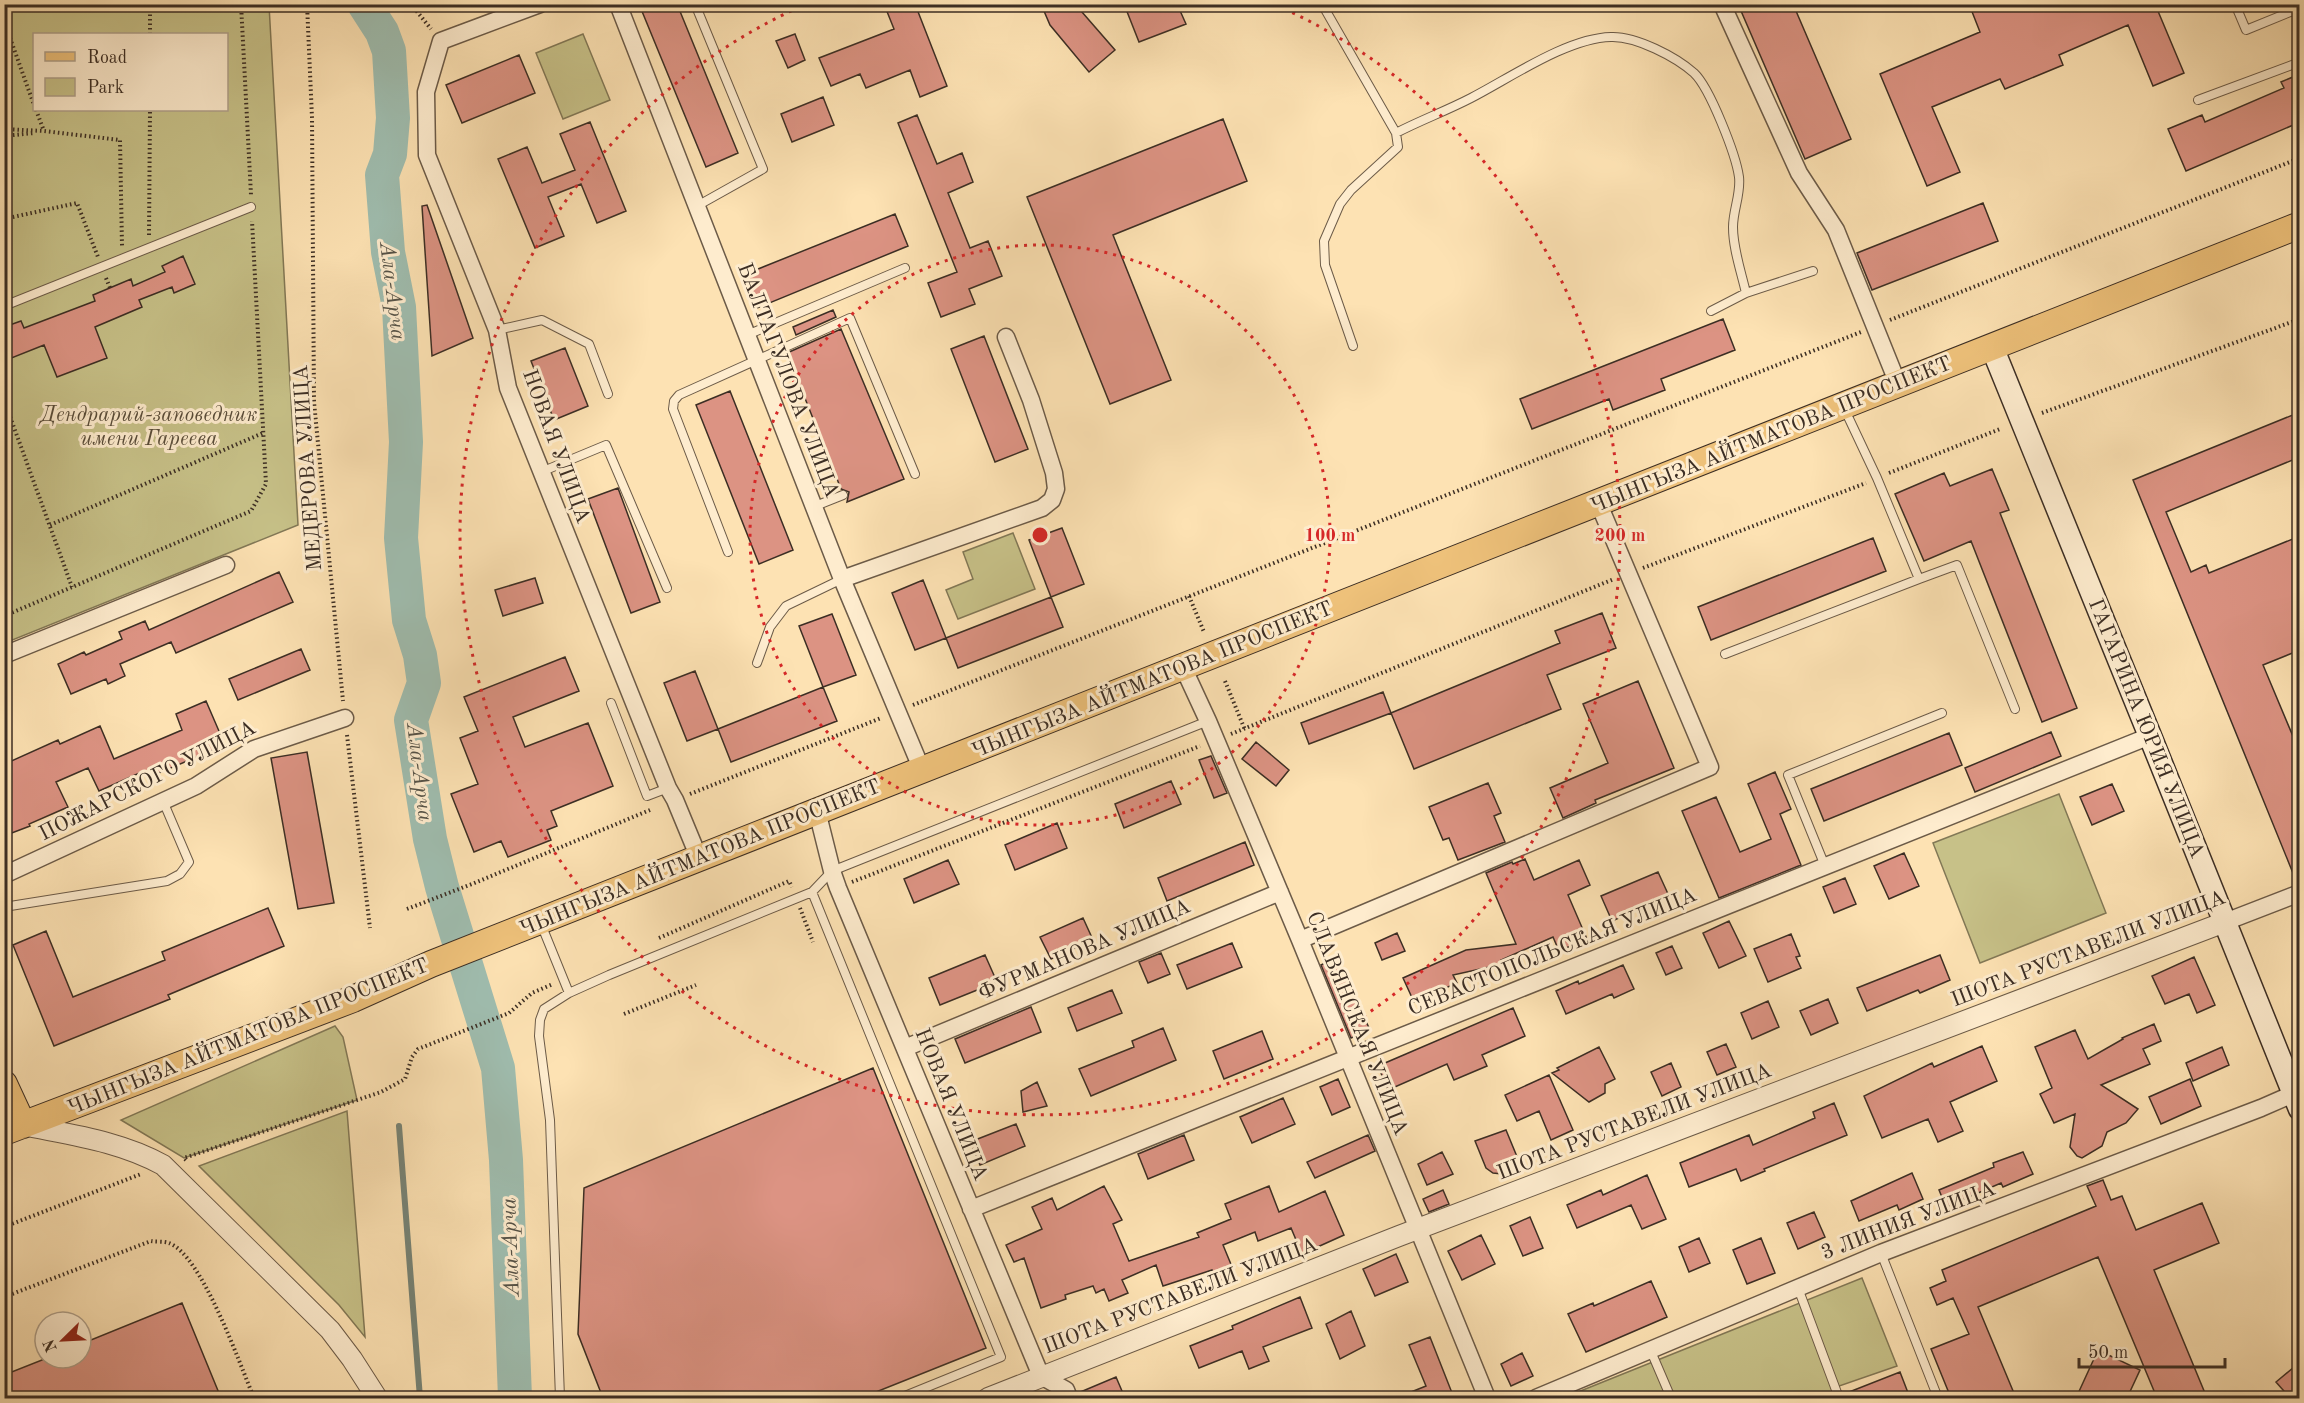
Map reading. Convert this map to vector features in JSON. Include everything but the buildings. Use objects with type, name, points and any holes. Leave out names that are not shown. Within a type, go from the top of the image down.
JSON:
[{"type":"main road","name":"ЧЫНГЫЗА АЙТМАТОВА ПРОСПЕКТ","points":[[14,1129],[353,999],[431,964],[2300,225]]},
{"type":"main road","name":"ГАГАРИНА ЮРИЯ УЛИЦА","points":[[1992,347],[2297,1098]]},
{"type":"main road","points":[[4,1084],[14,1129]]},
{"type":"street","points":[[441,41],[540,4]]},
{"type":"street","name":"БАЛТАГУЛОВА УЛИЦА","points":[[618,4],[813,507],[922,770]]},
{"type":"street","points":[[1722,4],[1799,173],[1836,230],[1898,384]]},
{"type":"street","name":"НОВАЯ УЛИЦА","points":[[441,41],[426,92],[427,155],[497,330],[508,388],[671,794],[699,858]]},
{"type":"street","points":[[842,579],[1033,511],[1052,500],[1056,489],[1054,473],[1031,400],[1006,337]]},
{"type":"street","points":[[1300,940],[1710,767],[1598,502]]},
{"type":"street","points":[[4,655],[226,565]]},
{"type":"street","name":"СЛАВЯНСКАЯ УЛИЦА","points":[[1183,667],[1300,940],[1487,1398]]},
{"type":"street","name":"ПОЖАРСКОГО УЛИЦА","points":[[4,875],[195,786],[254,749],[345,718]]},
{"type":"street","name":"СЕВАСТОПОЛЬСКАЯ УЛИЦА","points":[[971,1209],[2151,736]]},
{"type":"street","name":"НОВАЯ УЛИЦА","points":[[817,811],[838,888],[1041,1376]]},
{"type":"street","name":"ФУРМАНОВА УЛИЦА","points":[[905,1048],[1280,892]]},
{"type":"street","name":"ШОТА РУСТАВЕЛИ УЛИЦА","points":[[988,1398],[1418,1229],[2300,893]]},
{"type":"street","name":"3 ЛИНИЯ УЛИЦА","points":[[1536,1398],[1881,1253],[2239,1116],[2297,1098]]},
{"type":"street","points":[[14,1129],[109,1143],[130,1149],[163,1165],[330,1330],[377,1398]]},
{"type":"street","points":[[1041,1376],[1066,1390],[1069,1398]]},
{"type":"lane","points":[[695,4],[763,169],[697,206]]},
{"type":"lane","points":[[1322,4],[1396,133],[1398,147],[1351,190],[1340,204],[1323,241],[1325,265],[1353,346]]},
{"type":"lane","points":[[2235,4],[2246,30],[2300,8]]},
{"type":"lane","points":[[1396,133],[1572,45],[1612,37],[1642,44],[1666,55],[1695,74],[1716,109],[1739,177],[1733,224],[1734,246],[1746,293]]},
{"type":"lane","points":[[2199,100],[2300,62]]},
{"type":"lane","points":[[4,306],[251,207]]},
{"type":"lane","points":[[747,335],[904,268]]},
{"type":"lane","points":[[1711,311],[1746,293],[1813,272]]},
{"type":"lane","points":[[728,552],[673,409],[674,401],[679,395],[757,358],[850,318],[915,474]]},
{"type":"lane","points":[[497,330],[542,320],[589,344],[608,394]]},
{"type":"lane","points":[[1843,405],[1877,478],[1919,579]]},
{"type":"lane","points":[[541,472],[606,445],[667,588]]},
{"type":"lane","points":[[813,507],[843,495]]},
{"type":"lane","points":[[1725,654],[1957,565],[2015,709]]},
{"type":"lane","points":[[757,663],[770,627],[786,606],[842,579]]},
{"type":"lane","points":[[611,703],[647,796],[671,794]]},
{"type":"lane","points":[[1825,866],[1788,775],[1942,713]]},
{"type":"lane","points":[[560,1398],[550,1120],[539,1036],[540,1020],[544,1009],[569,993],[812,892],[832,871],[1208,721]]},
{"type":"lane","points":[[4,907],[167,881],[180,874],[189,862],[163,801]]},
{"type":"lane","points":[[812,892],[1001,1357],[900,1398]]},
{"type":"lane","points":[[540,921],[569,993]]},
{"type":"lane","points":[[1881,1253],[1938,1398]]},
{"type":"lane","points":[[1798,1288],[1839,1398]]},
{"type":"lane","points":[[1650,1350],[1671,1398]]},
{"type":"path","points":[[4,13],[25,4]]},
{"type":"path","points":[[150,4],[150,33]]},
{"type":"path","points":[[4,616],[251,511],[266,484],[241,4]]},
{"type":"path","name":"МЕДЕРОВА УЛИЦА","points":[[307,4],[312,118],[314,402],[345,718],[370,928]]},
{"type":"path","points":[[411,4],[441,41]]},
{"type":"path","points":[[4,21],[33,101]]},
{"type":"path","points":[[36,111],[44,131]]},
{"type":"path","points":[[149,248],[150,111]]},
{"type":"path","points":[[4,129],[120,140],[123,259]]},
{"type":"path","points":[[4,136],[44,131]]},
{"type":"path","points":[[407,909],[472,884],[671,794],[897,711],[2300,158]]},
{"type":"path","points":[[4,219],[77,203],[110,288]]},
{"type":"path","points":[[2042,414],[2300,319]]},
{"type":"path","points":[[4,400],[72,587]]},
{"type":"path","points":[[50,525],[263,433]]},
{"type":"path","points":[[1189,596],[1204,632]]},
{"type":"path","points":[[1225,681],[1245,730]]},
{"type":"path","points":[[838,888],[1204,745]]},
{"type":"path","points":[[624,1014],[696,985]]},
{"type":"path","points":[[184,1158],[381,1092],[405,1079],[412,1057],[418,1049],[509,1013]]},
{"type":"path","points":[[4,1227],[150,1170]]},
{"type":"path","points":[[4,1297],[151,1241],[170,1243],[192,1262],[210,1292],[254,1398]]},
{"type":"green space","name":"Дендрарий-заповедник имени Гареева","points":[[4,5],[269,5],[298,525],[5,643]]},
{"type":"green space","points":[[583,34],[610,100],[563,119],[536,53]]},
{"type":"green space","points":[[1013,533],[1035,589],[958,619],[946,590],[973,579],[963,552]]},
{"type":"green space","points":[[2059,794],[2106,913],[1980,963],[1933,843]]},
{"type":"green space","points":[[335,1026],[343,1037],[357,1100],[184,1158],[121,1120]]},
{"type":"green space","points":[[347,1111],[365,1337],[339,1305],[199,1166]]},
{"type":"green space","points":[[1862,1278],[1897,1366],[1839,1386],[1837,1398],[1563,1398]]},
{"type":"waterway","name":"Ала-Арча","points":[[364,4],[382,32],[389,51],[393,118],[390,154],[382,175],[388,252],[399,307],[406,442],[401,538],[409,620],[420,655],[424,683],[411,720],[430,839],[442,887],[498,1068],[506,1160],[515,1398]]},
{"type":"waterway","points":[[399,1126],[420,1398]]}]
